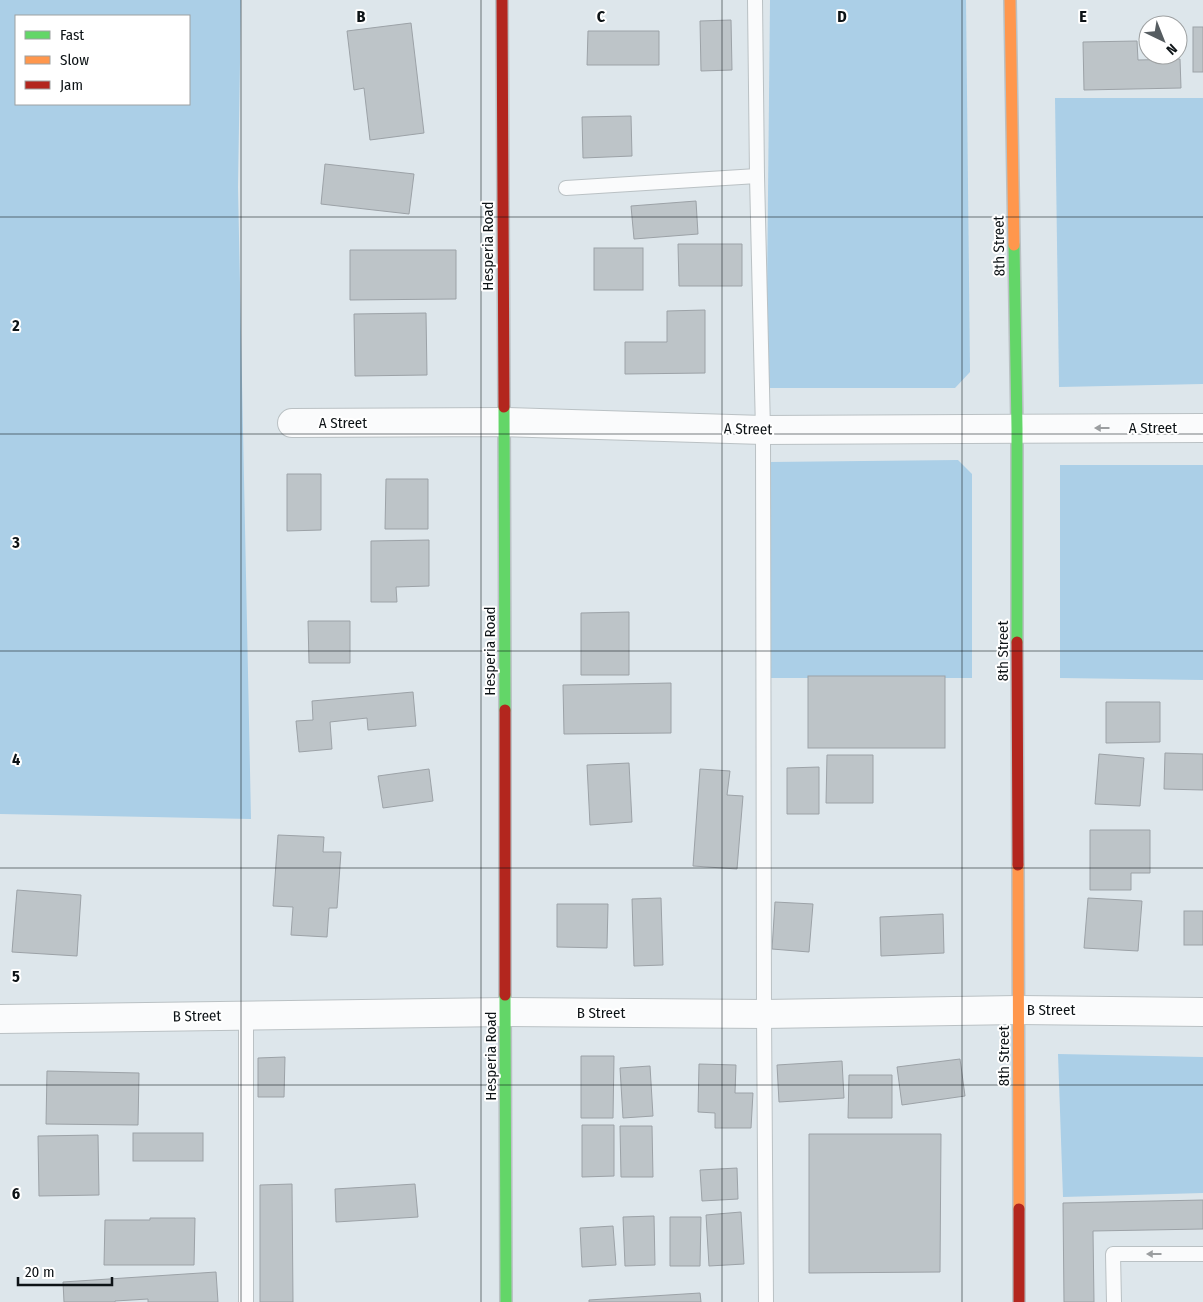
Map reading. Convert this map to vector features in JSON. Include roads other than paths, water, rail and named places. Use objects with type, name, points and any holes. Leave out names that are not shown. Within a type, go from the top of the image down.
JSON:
[{"type":"main road","name":"Hesperia Road","points":[[502,0],[506,1302]]},
{"type":"main road","name":"8th Street","points":[[1010,0],[1017,428],[1019,1302]]},
{"type":"street","name":"A Street","points":[[292,423],[504,422],[763,430],[1203,428]]},
{"type":"street","name":"B Street","points":[[0,1018],[506,1012],[764,1014],[1019,1010],[1203,1012]]},
{"type":"lane","points":[[755,0],[763,430],[766,1302]]},
{"type":"lane","points":[[566,188],[757,176]]},
{"type":"lane","points":[[246,1015],[246,1302]]},
{"type":"lane","points":[[1114,1302],[1113,1254],[1203,1254]]}]
